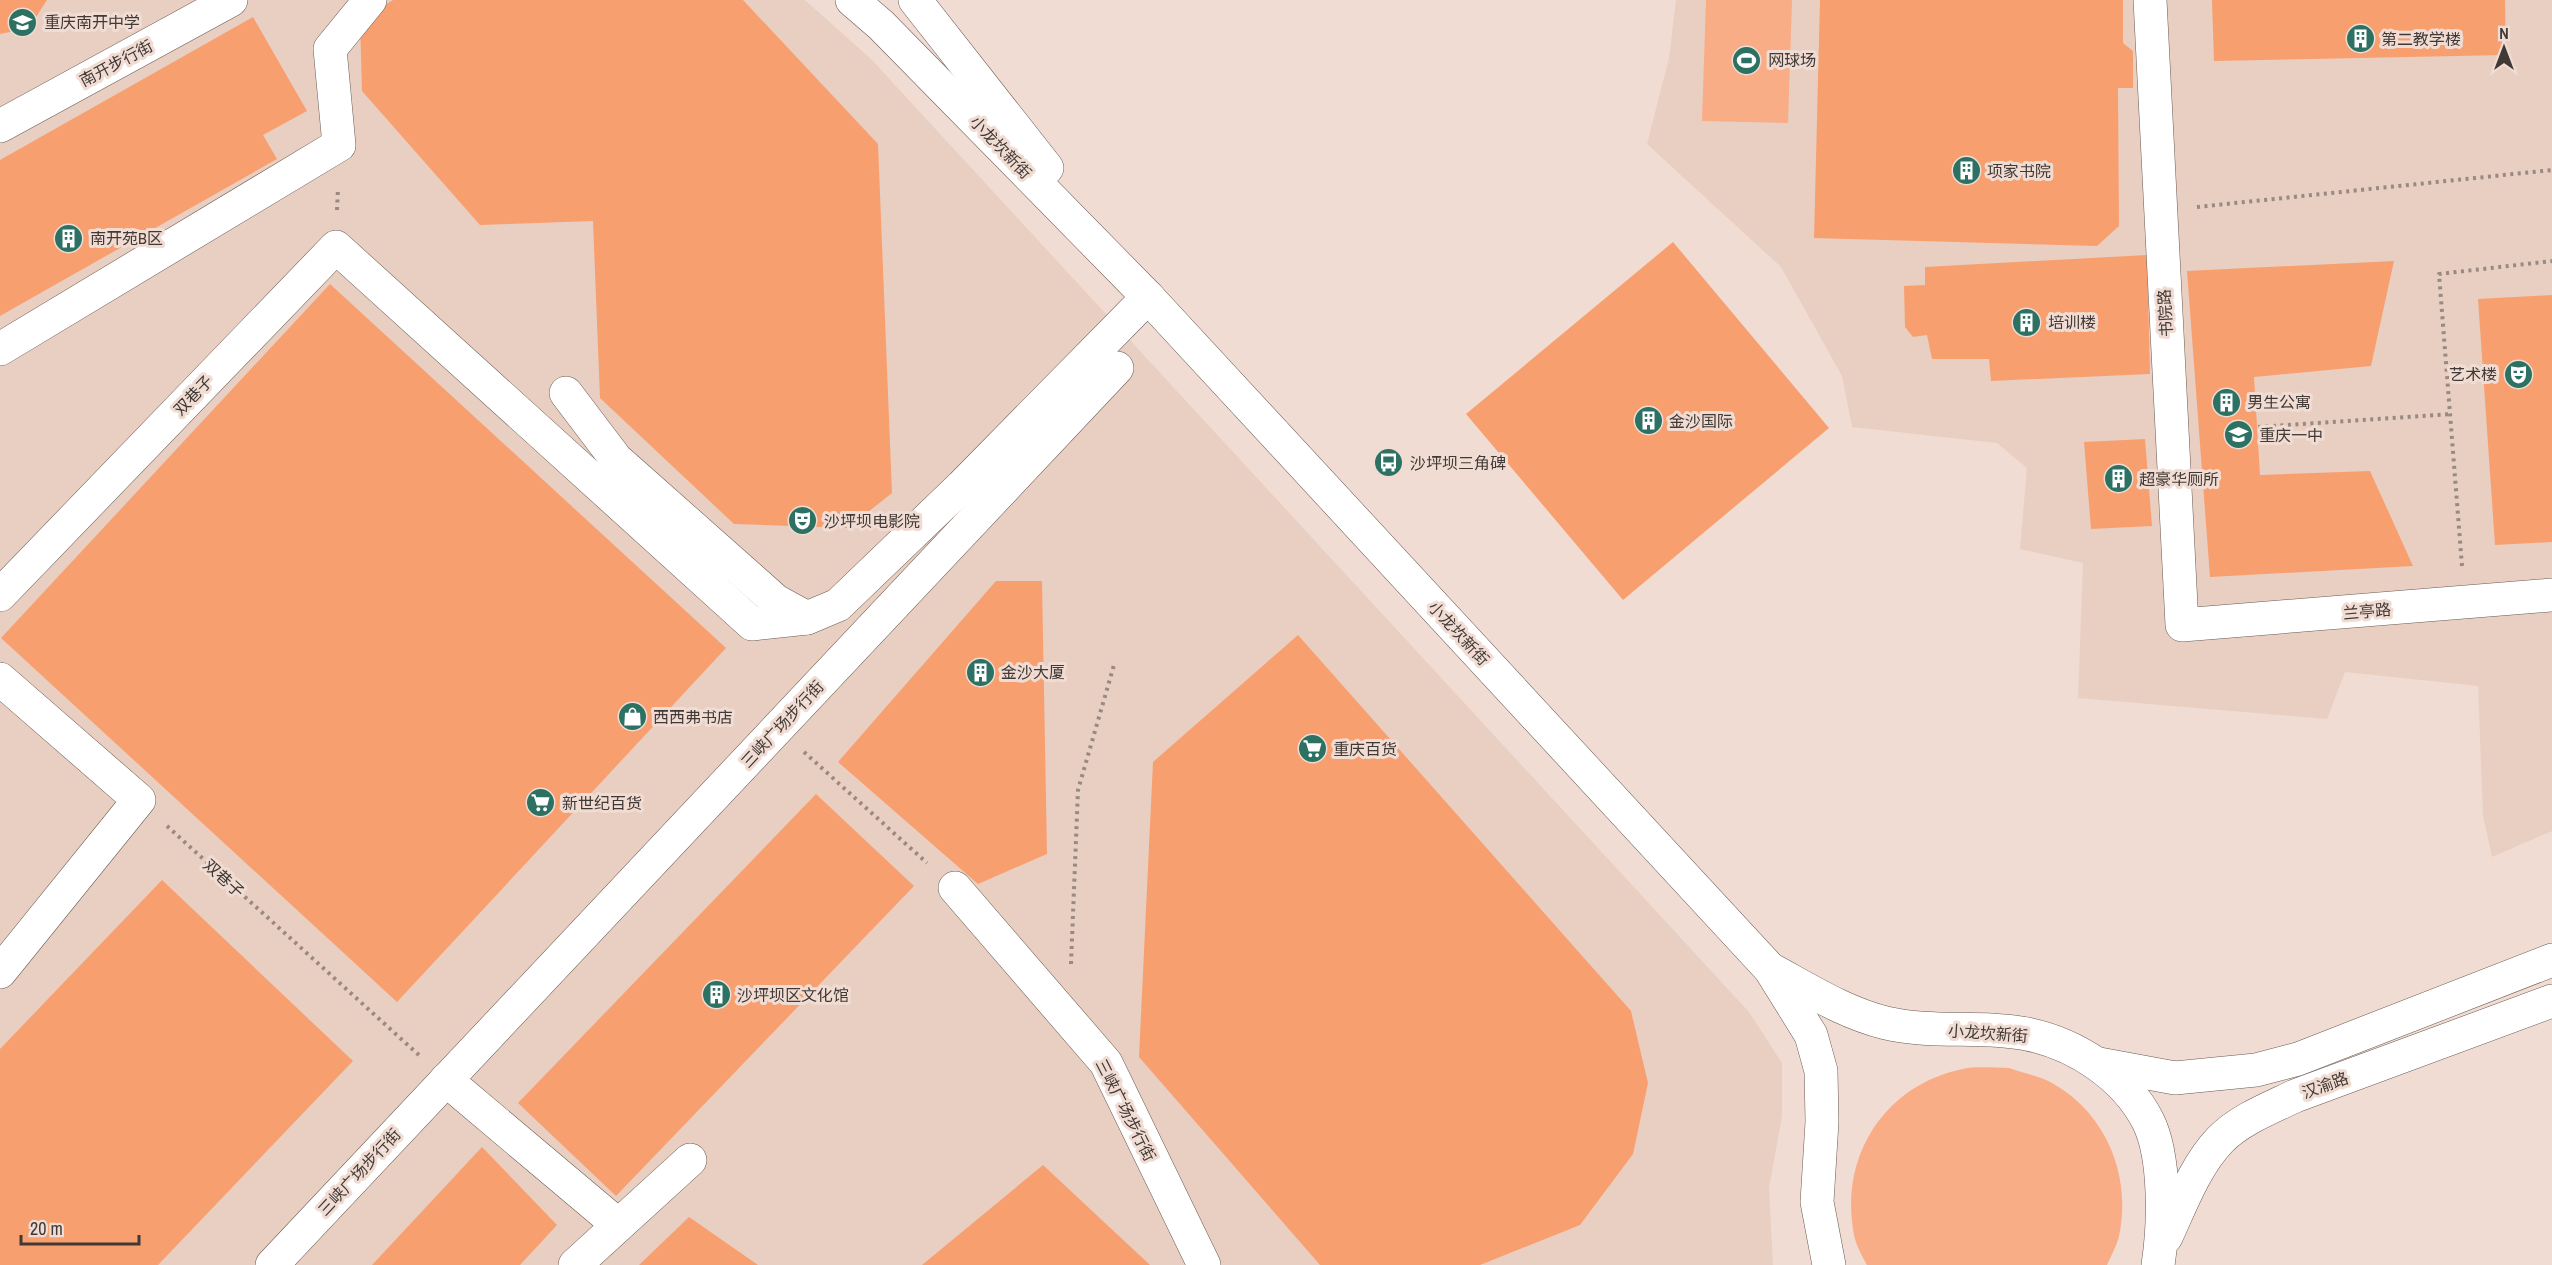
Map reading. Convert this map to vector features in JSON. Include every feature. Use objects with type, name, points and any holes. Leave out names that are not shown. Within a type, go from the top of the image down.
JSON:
[{"type":"main road","name":"南开步行街","points":[[0,126],[231,0]]},
{"type":"main road","points":[[0,349],[339,145],[330,49],[370,0]]},
{"type":"main road","name":"小龙坎新街","points":[[852,0],[881,24],[1148,297],[1770,969],[1812,1035],[1821,1071],[1822,1122],[1817,1202],[1829,1265]]},
{"type":"main road","name":"小龙坎新街","points":[[915,0],[1148,297]]},
{"type":"main road","name":"书院路","points":[[2150,0],[2182,625]]},
{"type":"main road","points":[[336,247],[752,624],[807,618],[838,605],[970,478],[1148,297]]},
{"type":"main road","name":"双巷子","points":[[0,595],[336,247]]},
{"type":"main road","name":"三峡广场步行街","points":[[272,1265],[1117,368]]},
{"type":"main road","points":[[566,393],[616,459],[776,601],[807,618]]},
{"type":"main road","name":"兰亭路","points":[[2182,625],[2552,596]]},
{"type":"main road","points":[[0,679],[139,800],[0,972]]},
{"type":"main road","name":"三峡广场步行街","points":[[955,888],[1106,1063],[1204,1265]]},
{"type":"main road","name":"汉渝路","points":[[2096,1063],[2175,1078],[2256,1070],[2298,1059],[2552,960]]},
{"type":"main road","name":"小龙坎新街","points":[[1770,969],[1842,1009],[1887,1023],[1934,1030],[2026,1034],[2063,1044],[2096,1063],[2131,1095],[2149,1123],[2163,1197],[2159,1256]]},
{"type":"main road","name":"汉渝路","points":[[2159,1256],[2198,1171],[2220,1140],[2254,1116],[2295,1096],[2552,1001]]},
{"type":"main road","points":[[446,1080],[617,1224]]},
{"type":"main road","points":[[575,1265],[617,1224],[690,1160]]},
{"type":"path","points":[[336,247],[339,145]]},
{"type":"path","points":[[2160,210],[2552,170]]},
{"type":"path","points":[[2465,602],[2439,274],[2552,261]]},
{"type":"path","points":[[2258,427],[2451,414]]},
{"type":"path","points":[[1069,1019],[1078,790],[1114,665]]},
{"type":"path","points":[[778,728],[955,888]]},
{"type":"path","name":"双巷子","points":[[139,800],[446,1080]]},
{"type":"shaded area","points":[[0,0],[805,0],[871,59],[1749,1012],[1782,1063],[1782,1116],[1769,1188],[1773,1265],[0,1265]]},
{"type":"shaded area","name":"重庆一中","points":[[1676,0],[2552,0],[2552,831],[2492,857],[2483,816],[2478,686],[2345,672],[2327,719],[2078,698],[2083,563],[2020,549],[2027,468],[1997,443],[1852,427],[1842,376],[1781,267],[1647,144],[1669,58]]},
{"type":"shaded area","name":"网球场","points":[[1706,0],[1792,0],[1788,123],[1702,121]]},
{"type":"shaded area","points":[[1968,1068],[2009,1068],[2052,1083],[2071,1096],[2087,1111],[2111,1148],[2122,1191],[2122,1213],[2118,1239],[2107,1265],[1867,1265],[1855,1239],[1851,1206],[1854,1178],[1861,1152],[1873,1129],[1890,1108],[1911,1091],[1935,1078]]},
{"type":"building","points":[[0,0],[47,0],[29,28],[0,34]]},
{"type":"building","points":[[393,0],[743,0],[878,144],[892,493],[848,528],[734,524],[600,398],[593,221],[480,225],[362,91],[360,21]]},
{"type":"building","name":"项家书院","points":[[1820,0],[2123,0],[2123,43],[2133,51],[2133,88],[2118,88],[2119,226],[2097,246],[1814,238]]},
{"type":"building","name":"第二教学楼","points":[[2212,0],[2505,0],[2506,55],[2214,61]]},
{"type":"building","name":"南开苑B区","points":[[253,17],[307,111],[263,135],[277,159],[0,316],[0,160]]},
{"type":"building","name":"金沙国际","points":[[1673,242],[1829,428],[1623,600],[1466,414]]},
{"type":"building","name":"培训楼","points":[[2147,255],[2150,374],[1991,381],[1989,359],[1932,359],[1927,335],[1913,337],[1905,327],[1904,286],[1925,285],[1925,267]]},
{"type":"building","name":"男生公寓","points":[[2394,261],[2371,366],[2254,377],[2260,475],[2370,471],[2413,566],[2210,577],[2187,271]]},
{"type":"building","points":[[330,284],[726,648],[397,1002],[1,638]]},
{"type":"building","name":"艺术楼","points":[[2552,295],[2552,542],[2495,545],[2478,299]]},
{"type":"building","name":"超豪华厕所","points":[[2145,439],[2152,526],[2091,529],[2084,442]]},
{"type":"building","name":"金沙大厦","points":[[996,581],[1042,581],[1047,854],[978,884],[838,762]]},
{"type":"building","points":[[1298,635],[1631,1011],[1648,1083],[1633,1154],[1580,1225],[1480,1265],[1320,1265],[1139,1057],[1153,762]]},
{"type":"building","name":"沙坪坝区文化馆","points":[[816,794],[914,886],[616,1196],[518,1103]]},
{"type":"building","points":[[162,880],[353,1061],[158,1265],[0,1265],[0,1049]]},
{"type":"building","points":[[482,1147],[557,1225],[520,1265],[372,1265]]},
{"type":"building","points":[[1043,1165],[1150,1265],[922,1265]]},
{"type":"building","points":[[689,1217],[758,1265],[639,1265]]},
{"type":"place","name":"重庆南开中学","points":[[23,22]]},
{"type":"place","name":"第二教学楼","points":[[2360,39]]},
{"type":"place","name":"网球场","points":[[1747,60]]},
{"type":"place","name":"项家书院","points":[[1966,171]]},
{"type":"place","name":"南开苑B区","points":[[69,238]]},
{"type":"place","name":"培训楼","points":[[2027,322]]},
{"type":"place","name":"艺术楼","points":[[2518,374]]},
{"type":"place","name":"男生公寓","points":[[2226,402]]},
{"type":"place","name":"金沙国际","points":[[1648,421]]},
{"type":"place","name":"重庆一中","points":[[2238,435]]},
{"type":"place","name":"沙坪坝三角碑","points":[[1389,463]]},
{"type":"place","name":"超豪华厕所","points":[[2118,479]]},
{"type":"place","name":"沙坪坝电影院","points":[[803,521]]},
{"type":"place","name":"金沙大厦","points":[[980,672]]},
{"type":"place","name":"西西弗书店","points":[[632,717]]},
{"type":"place","name":"重庆百货","points":[[1312,749]]},
{"type":"place","name":"新世纪百货","points":[[541,803]]},
{"type":"place","name":"沙坪坝区文化馆","points":[[716,995]]}]
